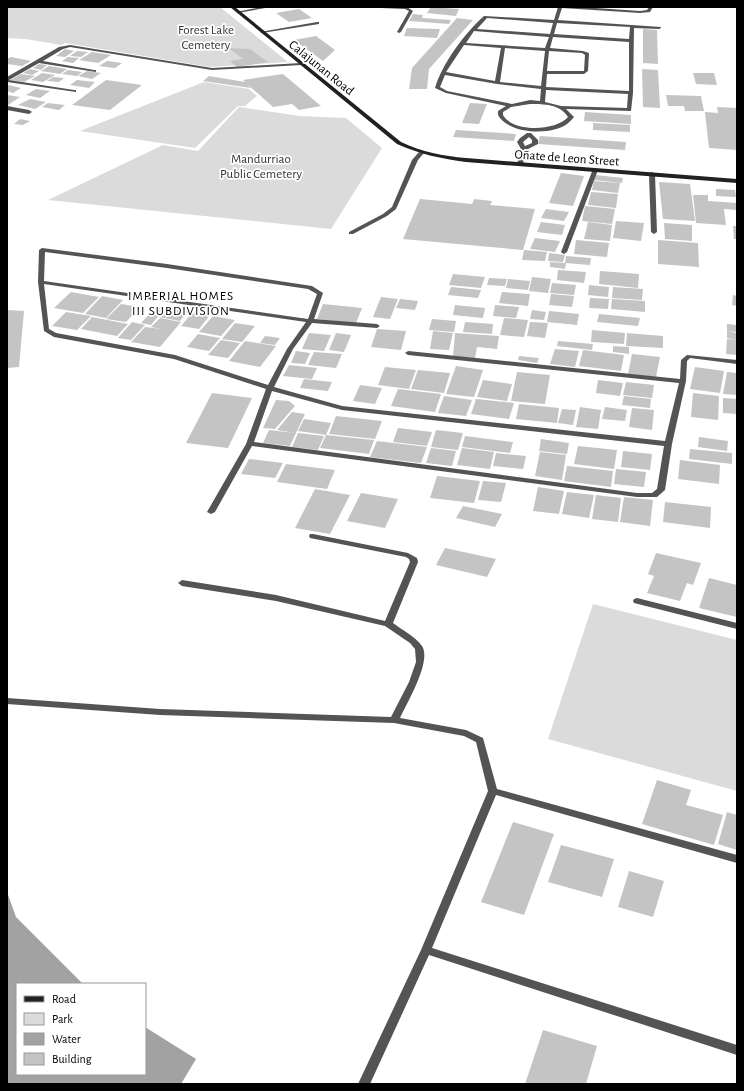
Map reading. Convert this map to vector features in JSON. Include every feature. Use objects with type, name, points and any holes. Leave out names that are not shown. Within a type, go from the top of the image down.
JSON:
[{"type":"main road","name":"Calajunan Road","points":[[232,7],[399,143]]},
{"type":"main road","name":"Oñate de Leon Street","points":[[399,143],[421,153],[435,157],[737,181]]},
{"type":"street","points":[[238,12],[269,7]]},
{"type":"street","points":[[381,7],[406,8],[411,11],[399,32]]},
{"type":"street","points":[[542,102],[542,88],[547,50],[560,7],[606,8],[645,12],[651,7]]},
{"type":"street","points":[[632,26],[631,93],[629,109],[626,111],[562,107],[542,102],[525,102],[510,105],[440,90],[437,88],[442,73],[462,44],[486,17],[556,21],[632,26],[660,28]]},
{"type":"street","points":[[262,32],[317,23]]},
{"type":"street","points":[[474,30],[632,41]]},
{"type":"street","points":[[462,44],[587,53],[586,71],[579,73],[544,72]]},
{"type":"street","points":[[7,80],[38,61],[64,47],[70,46],[212,69],[301,64]]},
{"type":"street","points":[[497,83],[503,47]]},
{"type":"street","points":[[38,61],[94,71]]},
{"type":"street","points":[[442,73],[497,83],[542,88],[631,93]]},
{"type":"street","points":[[7,80],[74,91]]},
{"type":"street","points":[[510,105],[501,112],[500,116],[503,120],[529,131],[553,128],[569,121],[571,117],[569,112],[562,107]]},
{"type":"street","points":[[7,108],[29,112]]},
{"type":"street","points":[[524,149],[535,144],[535,140],[529,131]]},
{"type":"street","points":[[520,164],[524,149],[520,142],[529,131]]},
{"type":"street","points":[[351,233],[385,215],[394,208],[415,160],[421,153]]},
{"type":"street","points":[[564,252],[595,170]]},
{"type":"street","points":[[652,174],[654,232]]},
{"type":"street","points":[[211,512],[250,444],[270,388],[290,349],[310,321],[320,293],[316,290],[167,266],[42,250],[41,282],[46,330],[49,333],[175,357],[270,388],[299,397],[342,408],[668,444]]},
{"type":"street","points":[[41,282],[310,321],[377,326]]},
{"type":"street","points":[[408,353],[683,381]]},
{"type":"street","points":[[250,444],[654,495],[660,490],[668,444],[683,381],[684,360],[689,356],[737,362]]},
{"type":"street","points":[[313,536],[408,554],[413,558],[414,562],[388,624]]},
{"type":"street","points":[[182,583],[276,598],[388,624],[413,641],[419,648],[420,662],[413,682],[394,720]]},
{"type":"street","points":[[637,601],[737,626]]},
{"type":"street","points":[[7,701],[160,712],[394,720],[466,733],[480,740],[493,791],[426,950],[364,1084]]},
{"type":"street","points":[[493,791],[737,859]]},
{"type":"street","points":[[426,950],[737,1050]]},
{"type":"green space","name":"Forest Lake Cemetery","points":[[7,7],[220,7],[288,62],[210,67],[65,43],[61,45],[26,39],[7,38]]},
{"type":"green space","points":[[204,82],[249,89],[257,96],[245,106],[238,106],[195,148],[80,131]]},
{"type":"green space","name":"Mandurriao Public Cemetery","points":[[239,107],[300,116],[346,118],[382,148],[331,229],[48,200],[163,145],[198,151]]},
{"type":"green space","points":[[593,604],[737,640],[737,791],[548,739]]},
{"type":"water","points":[[7,892],[16,917],[82,983],[16,983],[16,1075],[146,1075],[146,1028],[196,1059],[181,1084],[7,1084]]},
{"type":"building","points":[[431,7],[459,9],[456,16],[427,13]]},
{"type":"building","points":[[299,9],[312,18],[289,22],[276,13]]},
{"type":"building","points":[[413,14],[423,15],[422,18],[451,20],[449,24],[409,21]]},
{"type":"building","points":[[457,18],[473,20],[429,69],[427,89],[409,89],[412,68]]},
{"type":"building","points":[[407,28],[440,29],[437,38],[404,36]]},
{"type":"building","points":[[643,29],[657,30],[658,64],[643,63]]},
{"type":"building","points":[[316,36],[335,50],[323,61],[294,40]]},
{"type":"building","points":[[229,48],[250,49],[268,62],[237,67],[230,61],[243,59]]},
{"type":"building","points":[[65,49],[74,51],[65,57],[56,56]]},
{"type":"building","points":[[77,51],[88,52],[81,57],[70,56]]},
{"type":"building","points":[[92,52],[111,55],[98,63],[79,60]]},
{"type":"building","points":[[11,57],[31,61],[22,66],[7,64],[7,59]]},
{"type":"building","points":[[68,57],[79,58],[73,63],[62,61]]},
{"type":"building","points":[[107,61],[122,63],[115,68],[99,66]]},
{"type":"building","points":[[39,64],[47,65],[41,70],[33,68]]},
{"type":"building","points":[[49,66],[67,69],[60,74],[41,71]]},
{"type":"building","points":[[30,69],[39,71],[32,75],[23,73]]},
{"type":"building","points":[[642,69],[658,70],[660,108],[643,107]]},
{"type":"building","points":[[68,70],[82,72],[77,76],[62,74]]},
{"type":"building","points":[[87,71],[101,73],[92,79],[78,76]]},
{"type":"building","points":[[42,73],[55,75],[43,82],[31,80]]},
{"type":"building","points":[[693,73],[714,73],[717,85],[696,84]]},
{"type":"building","points":[[21,74],[35,76],[24,82],[10,80]]},
{"type":"building","points":[[283,74],[321,106],[299,110],[292,104],[273,107],[246,83],[251,88],[203,81],[209,76],[245,82],[243,80]]},
{"type":"building","points":[[53,77],[64,78],[59,82],[47,81]]},
{"type":"building","points":[[77,80],[95,82],[89,88],[70,85]]},
{"type":"building","points":[[106,80],[142,85],[110,110],[72,105]]},
{"type":"building","points":[[8,85],[21,88],[13,93],[7,91]]},
{"type":"building","points":[[36,89],[50,91],[40,98],[26,95]]},
{"type":"building","points":[[7,95],[20,97],[8,105]]},
{"type":"building","points":[[666,95],[701,96],[704,111],[685,111],[684,106],[668,106]]},
{"type":"building","points":[[30,99],[46,102],[35,109],[18,105]]},
{"type":"building","points":[[48,103],[65,105],[59,110],[42,107]]},
{"type":"building","points":[[470,103],[487,104],[479,124],[462,123]]},
{"type":"building","points":[[717,107],[737,108],[737,150],[709,148],[705,112],[718,113]]},
{"type":"building","points":[[585,112],[631,115],[631,124],[584,121]]},
{"type":"building","points":[[20,119],[30,121],[23,125],[14,124]]},
{"type":"building","points":[[593,123],[630,125],[630,132],[593,130]]},
{"type":"building","points":[[456,130],[516,134],[514,141],[453,137]]},
{"type":"building","points":[[540,136],[626,142],[625,150],[538,144]]},
{"type":"building","points":[[561,173],[584,176],[573,206],[549,203]]},
{"type":"building","points":[[595,175],[623,178],[622,183],[594,180]]},
{"type":"building","points":[[594,181],[620,183],[618,193],[592,190]]},
{"type":"building","points":[[659,182],[690,184],[695,221],[663,219]]},
{"type":"building","points":[[716,189],[735,190],[736,197],[716,196]]},
{"type":"building","points":[[591,192],[618,194],[616,208],[588,205]]},
{"type":"building","points":[[693,195],[708,195],[708,201],[737,203],[737,210],[724,209],[726,225],[696,223]]},
{"type":"building","points":[[420,199],[472,204],[474,199],[492,201],[490,205],[535,209],[523,250],[403,239]]},
{"type":"building","points":[[585,206],[615,209],[612,224],[582,221]]},
{"type":"building","points":[[546,209],[569,212],[564,221],[541,218]]},
{"type":"building","points":[[616,221],[644,223],[641,241],[613,238]]},
{"type":"building","points":[[541,222],[565,225],[562,235],[537,232]]},
{"type":"building","points":[[588,222],[612,225],[610,241],[584,239]]},
{"type":"building","points":[[664,223],[692,225],[692,241],[665,239]]},
{"type":"building","points":[[733,226],[737,226],[737,239],[734,239]]},
{"type":"building","points":[[535,238],[560,241],[555,252],[530,249]]},
{"type":"building","points":[[576,240],[609,243],[607,257],[574,254]]},
{"type":"building","points":[[658,240],[698,243],[699,267],[658,264]]},
{"type":"building","points":[[524,250],[547,252],[545,261],[522,260]]},
{"type":"building","points":[[549,253],[565,255],[563,262],[548,261]]},
{"type":"building","points":[[566,256],[591,258],[590,265],[565,263]]},
{"type":"building","points":[[550,262],[566,263],[565,269],[550,267]]},
{"type":"building","points":[[558,270],[586,272],[584,283],[557,280]]},
{"type":"building","points":[[600,271],[639,274],[638,288],[599,284]]},
{"type":"building","points":[[453,274],[485,277],[481,288],[449,285]]},
{"type":"building","points":[[532,277],[551,279],[548,293],[529,291]]},
{"type":"building","points":[[489,278],[507,279],[505,286],[487,285]]},
{"type":"building","points":[[508,279],[530,281],[528,290],[506,288]]},
{"type":"building","points":[[552,283],[576,285],[574,295],[550,293]]},
{"type":"building","points":[[589,285],[609,287],[608,297],[588,295]]},
{"type":"building","points":[[451,287],[481,290],[478,298],[448,295]]},
{"type":"building","points":[[613,287],[643,289],[642,300],[612,298]]},
{"type":"building","points":[[71,292],[99,297],[83,313],[54,308]]},
{"type":"building","points":[[502,292],[530,294],[528,306],[499,303]]},
{"type":"building","points":[[551,294],[574,296],[572,307],[549,305]]},
{"type":"building","points":[[733,295],[737,296],[737,306],[732,305]]},
{"type":"building","points":[[102,296],[123,300],[106,318],[85,314]]},
{"type":"building","points":[[381,297],[398,299],[390,319],[373,317]]},
{"type":"building","points":[[590,298],[609,299],[608,309],[589,308]]},
{"type":"building","points":[[400,299],[418,301],[415,310],[396,308]]},
{"type":"building","points":[[612,299],[645,301],[645,312],[611,309]]},
{"type":"building","points":[[121,304],[140,307],[126,322],[106,319]]},
{"type":"building","points":[[323,304],[362,308],[356,323],[317,319]]},
{"type":"building","points":[[455,305],[485,308],[483,318],[453,315]]},
{"type":"building","points":[[495,305],[519,307],[516,318],[493,316]]},
{"type":"building","points":[[156,307],[165,308],[151,325],[141,323]]},
{"type":"building","points":[[168,308],[188,311],[180,321],[159,317]]},
{"type":"building","points":[[7,310],[24,311],[19,367],[7,368]]},
{"type":"building","points":[[532,310],[546,312],[544,320],[530,319]]},
{"type":"building","points":[[549,311],[579,314],[577,325],[547,322]]},
{"type":"building","points":[[66,312],[91,316],[77,330],[52,326]]},
{"type":"building","points":[[192,313],[210,315],[199,329],[181,326]]},
{"type":"building","points":[[599,314],[640,318],[638,326],[597,322]]},
{"type":"building","points":[[213,316],[235,320],[221,336],[199,332]]},
{"type":"building","points":[[92,317],[128,324],[117,336],[81,329]]},
{"type":"building","points":[[160,318],[181,322],[160,347],[131,342],[145,327],[162,329],[151,327]]},
{"type":"building","points":[[504,318],[528,320],[524,337],[500,335]]},
{"type":"building","points":[[432,319],[456,321],[454,332],[429,330]]},
{"type":"building","points":[[132,322],[145,325],[131,340],[118,338]]},
{"type":"building","points":[[465,322],[493,324],[492,334],[463,332]]},
{"type":"building","points":[[530,322],[548,323],[545,338],[527,336]]},
{"type":"building","points":[[235,323],[255,326],[242,342],[222,339]]},
{"type":"building","points":[[727,324],[737,325],[737,332],[727,331]]},
{"type":"building","points":[[377,329],[406,331],[401,350],[371,347]]},
{"type":"building","points":[[592,330],[625,333],[624,344],[591,342]]},
{"type":"building","points":[[433,331],[453,333],[449,350],[430,349]]},
{"type":"building","points":[[727,331],[737,333],[737,340],[727,338]]},
{"type":"building","points":[[309,333],[331,335],[324,351],[302,349]]},
{"type":"building","points":[[336,333],[351,335],[344,352],[329,350]]},
{"type":"building","points":[[455,333],[499,336],[497,349],[477,347],[475,358],[453,357]]},
{"type":"building","points":[[627,333],[663,336],[663,348],[626,346]]},
{"type":"building","points":[[198,334],[220,338],[209,351],[187,347]]},
{"type":"building","points":[[265,336],[280,338],[275,345],[260,343]]},
{"type":"building","points":[[727,339],[737,340],[737,355],[726,354]]},
{"type":"building","points":[[221,340],[240,343],[228,358],[208,355]]},
{"type":"building","points":[[245,341],[276,346],[260,367],[229,361]]},
{"type":"building","points":[[558,341],[593,344],[592,350],[557,346]]},
{"type":"building","points":[[613,346],[629,347],[629,354],[613,352]]},
{"type":"building","points":[[555,349],[579,351],[575,367],[550,364]]},
{"type":"building","points":[[583,350],[624,355],[621,371],[579,366]]},
{"type":"building","points":[[296,351],[310,353],[305,364],[291,363]]},
{"type":"building","points":[[314,352],[342,354],[336,368],[308,365]]},
{"type":"building","points":[[632,354],[660,357],[656,377],[628,374]]},
{"type":"building","points":[[519,356],[539,358],[537,363],[518,360]]},
{"type":"building","points":[[289,365],[317,368],[312,379],[283,376]]},
{"type":"building","points":[[456,366],[483,370],[474,397],[446,394]]},
{"type":"building","points":[[385,367],[416,370],[409,389],[378,385]]},
{"type":"building","points":[[695,367],[724,371],[720,393],[690,389]]},
{"type":"building","points":[[418,370],[450,373],[444,393],[411,389]]},
{"type":"building","points":[[517,372],[550,375],[545,404],[511,401]]},
{"type":"building","points":[[727,372],[737,373],[737,395],[723,394]]},
{"type":"building","points":[[304,379],[332,382],[328,391],[300,388]]},
{"type":"building","points":[[483,380],[512,384],[507,401],[477,397]]},
{"type":"building","points":[[598,380],[623,383],[620,396],[596,393]]},
{"type":"building","points":[[626,382],[654,385],[652,398],[623,395]]},
{"type":"building","points":[[360,385],[382,388],[375,404],[353,401]]},
{"type":"building","points":[[398,389],[441,394],[435,412],[391,406]]},
{"type":"building","points":[[212,393],[252,398],[228,448],[186,443]]},
{"type":"building","points":[[693,393],[719,396],[718,420],[691,417]]},
{"type":"building","points":[[444,396],[472,400],[466,416],[438,413]]},
{"type":"building","points":[[624,396],[651,399],[650,408],[622,405]]},
{"type":"building","points":[[723,398],[737,399],[737,414],[723,413]]},
{"type":"building","points":[[476,399],[514,403],[509,419],[471,414]]},
{"type":"building","points":[[276,400],[289,401],[295,406],[275,429],[263,428]]},
{"type":"building","points":[[519,404],[559,408],[557,423],[516,419]]},
{"type":"building","points":[[580,407],[601,410],[598,429],[576,427]]},
{"type":"building","points":[[605,407],[627,410],[625,421],[602,419]]},
{"type":"building","points":[[632,408],[654,410],[652,430],[629,427]]},
{"type":"building","points":[[562,409],[576,410],[573,425],[558,423]]},
{"type":"building","points":[[292,412],[305,414],[296,433],[277,430]]},
{"type":"building","points":[[336,416],[382,421],[375,439],[329,434]]},
{"type":"building","points":[[304,419],[331,423],[326,435],[298,431]]},
{"type":"building","points":[[398,428],[432,432],[427,446],[393,442]]},
{"type":"building","points":[[269,430],[296,433],[290,446],[263,443]]},
{"type":"building","points":[[436,430],[463,433],[458,450],[431,447]]},
{"type":"building","points":[[298,433],[324,436],[318,450],[292,447]]},
{"type":"building","points":[[326,435],[374,440],[369,454],[320,448]]},
{"type":"building","points":[[465,436],[513,442],[510,453],[462,447]]},
{"type":"building","points":[[699,437],[728,441],[727,451],[698,447]]},
{"type":"building","points":[[541,439],[569,443],[567,454],[539,451]]},
{"type":"building","points":[[377,441],[427,447],[421,463],[370,457]]},
{"type":"building","points":[[578,446],[617,450],[614,469],[574,464]]},
{"type":"building","points":[[431,448],[456,451],[452,466],[426,463]]},
{"type":"building","points":[[462,448],[494,452],[490,469],[457,465]]},
{"type":"building","points":[[690,449],[732,453],[732,464],[689,459]]},
{"type":"building","points":[[623,451],[652,454],[650,470],[621,467]]},
{"type":"building","points":[[540,452],[566,455],[562,480],[535,476]]},
{"type":"building","points":[[496,453],[526,456],[523,469],[493,466]]},
{"type":"building","points":[[249,459],[283,463],[275,478],[241,474]]},
{"type":"building","points":[[680,460],[720,465],[719,484],[678,479]]},
{"type":"building","points":[[286,464],[335,470],[327,489],[277,482]]},
{"type":"building","points":[[567,466],[613,471],[611,487],[564,481]]},
{"type":"building","points":[[616,469],[646,472],[644,487],[614,484]]},
{"type":"building","points":[[437,476],[480,481],[474,503],[430,498]]},
{"type":"building","points":[[483,481],[506,483],[501,502],[478,500]]},
{"type":"building","points":[[538,487],[564,491],[559,514],[533,511]]},
{"type":"building","points":[[315,489],[350,495],[330,534],[295,528]]},
{"type":"building","points":[[567,492],[594,495],[589,518],[562,514]]},
{"type":"building","points":[[361,493],[398,499],[385,528],[347,521]]},
{"type":"building","points":[[596,495],[621,498],[618,522],[592,519]]},
{"type":"building","points":[[624,497],[653,500],[650,526],[620,522]]},
{"type":"building","points":[[665,502],[711,507],[710,528],[663,522]]},
{"type":"building","points":[[463,506],[502,514],[495,527],[456,518]]},
{"type":"building","points":[[445,548],[496,559],[487,577],[436,565]]},
{"type":"building","points":[[656,553],[701,563],[693,585],[687,583],[680,601],[647,593],[654,576],[648,574]]},
{"type":"building","points":[[709,578],[737,585],[737,617],[699,608]]},
{"type":"building","points":[[657,780],[691,790],[686,805],[723,815],[714,845],[642,824]]},
{"type":"building","points":[[727,812],[737,815],[737,850],[718,844]]},
{"type":"building","points":[[513,822],[554,834],[524,915],[481,902]]},
{"type":"building","points":[[561,845],[614,859],[602,897],[548,882]]},
{"type":"building","points":[[629,871],[664,881],[653,917],[618,907]]},
{"type":"building","points":[[543,1030],[597,1046],[586,1084],[525,1084]]},
{"type":"district","name":"IMPERIAL HOMES III SUBDIVISION","points":[[181,302]]}]
